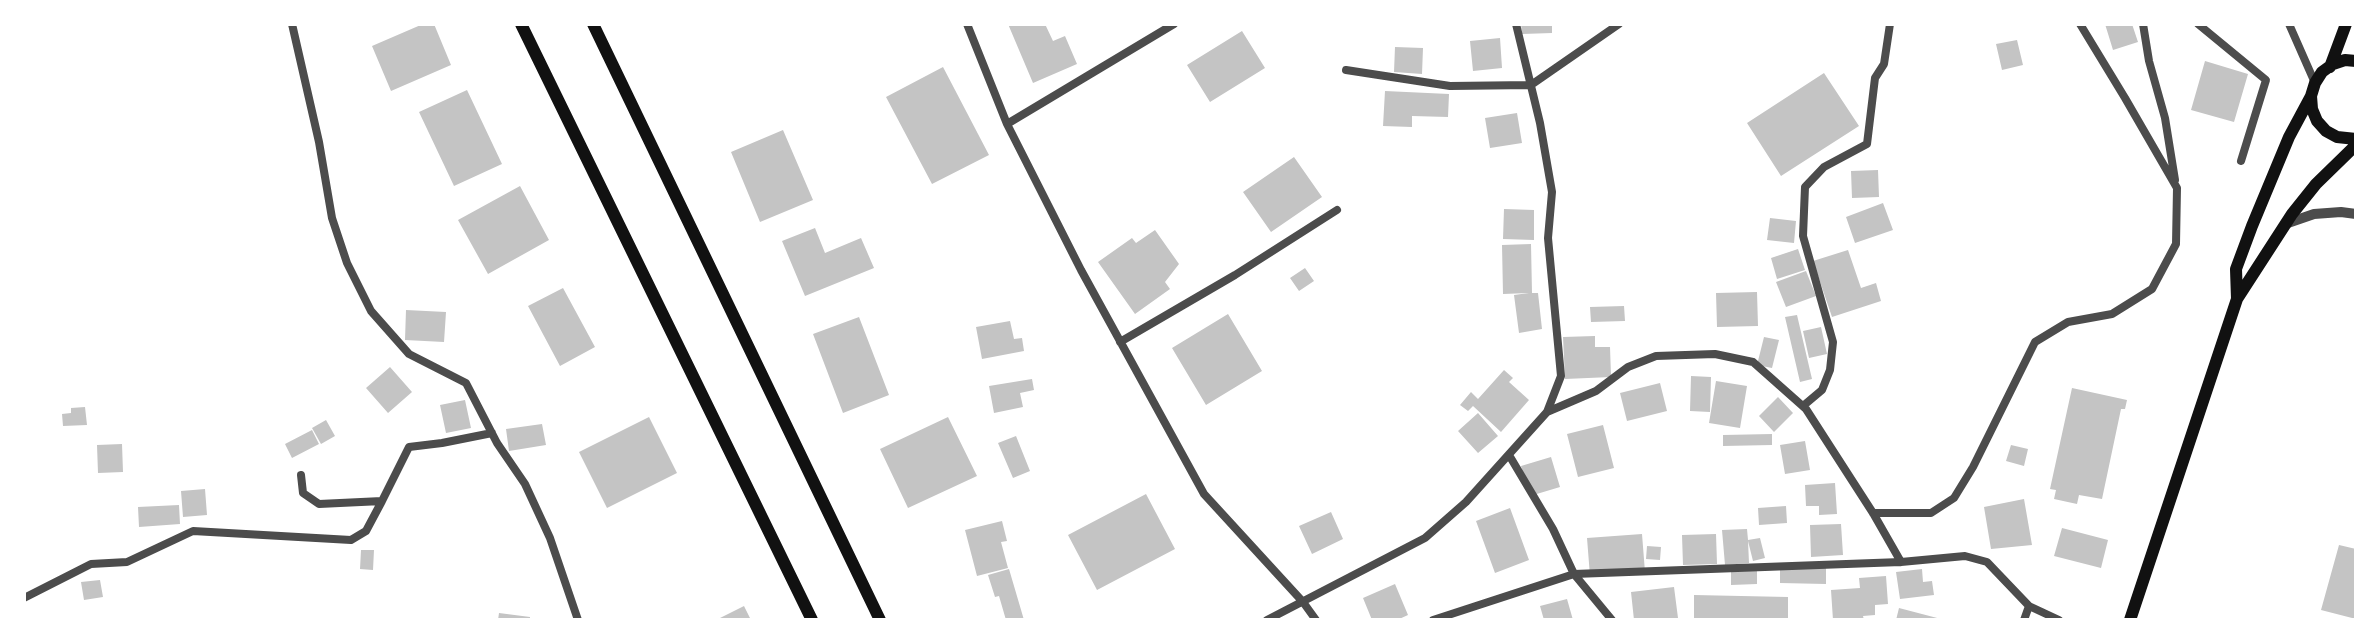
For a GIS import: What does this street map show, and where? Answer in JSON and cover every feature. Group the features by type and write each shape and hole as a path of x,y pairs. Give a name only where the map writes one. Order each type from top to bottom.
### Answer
{"main road":[{"path":"521,24 812,620"},
{"path":"593,24 880,620"},
{"path":"2330,67 2346,24"},
{"path":"2237,299 2236,269 2267,185 2289,137 2322,72 2345,60 2356,61"},
{"path":"2313,89 2312,109 2317,121 2337,137 2356,139"},
{"path":"2130,620 2237,299 2285,224 2316,184 2356,145"}],"street":[{"path":"292,24 319,142 332,218 353,275 371,311 409,354 466,383 492,433 525,484 550,538 578,620"},
{"path":"967,24 1007,124 1081,270 1204,494 1316,620"},
{"path":"1007,124 1174,24"},
{"path":"1267,620 1425,538 1466,502 1547,412 1561,376 1548,238 1552,192 1540,123 1516,24"},
{"path":"1346,70 1450,86 1531,85 1619,24"},
{"path":"1803,406 1822,390 1830,370 1833,342 1803,236 1805,187 1824,167 1867,144 1875,78 1884,64 1890,24"},
{"path":"2080,24 2177,188"},
{"path":"1873,513 1931,513 1954,498 1973,467 2035,342 2068,322 2112,314 2152,289 2176,244 2177,188 2165,118 2149,61 2143,24"},
{"path":"2198,24 2266,80 2241,161"},
{"path":"2289,24 2313,89"},
{"path":"1120,342 1235,275 1337,210"},
{"path":"2285,224 2314,214 2356,214"},
{"path":"1547,412 1596,391 1628,367 1656,356 1715,354 1753,362 1803,406 1901,562"},
{"path":"24,598 91,564 127,562 193,531 351,540 366,531 409,447 492,433"},
{"path":"1509,455 1553,529 1574,574 1612,620"},
{"path":"301,475 303,493 319,504 382,501"},
{"path":"1433,620 1574,574 1901,562 1965,556 1987,562 2029,606 2059,620"},
{"path":"2024,620 2029,606"}],"building":[{"path":"423,24 434,24 451,65 391,91 372,46"},
{"path":"1008,24 1045,24 1053,41 1065,36 1077,64 1033,83"},
{"path":"1521,24 1552,24 1552,33 1522,34"},
{"path":"2105,24 2132,24 2138,42 2113,50"},
{"path":"1242,31 1265,68 1210,102 1187,65"},
{"path":"1500,38 1502,68 1473,71 1470,41"},
{"path":"2017,40 2023,65 2002,70 1996,44"},
{"path":"1395,47 1423,48 1422,74 1394,72"},
{"path":"2205,61 2248,74 2234,122 2191,110"},
{"path":"943,67 989,155 932,184 886,97"},
{"path":"1824,73 1859,126 1781,176 1747,123"},
{"path":"467,90 502,164 454,186 419,112"},
{"path":"1385,91 1449,94 1448,117 1412,116 1412,127 1383,126"},
{"path":"1517,113 1522,143 1490,148 1485,118"},
{"path":"783,130 813,200 760,222 731,152"},
{"path":"1294,157 1322,197 1271,232 1243,192"},
{"path":"1878,170 1879,197 1852,198 1851,171"},
{"path":"520,186 549,240 488,274 458,220"},
{"path":"1883,203 1893,230 1855,243 1846,217"},
{"path":"1504,209 1534,210 1534,240 1503,239"},
{"path":"1770,218 1796,221 1794,243 1767,240"},
{"path":"815,228 825,253 861,238 874,268 805,296 782,241"},
{"path":"1155,230 1179,264 1165,282 1170,289 1135,314 1098,262 1132,238 1136,243"},
{"path":"1531,244 1532,293 1538,293 1542,329 1519,333 1514,295 1529,293 1503,294 1502,245"},
{"path":"1798,249 1805,270 1777,279 1771,258"},
{"path":"1848,250 1861,288 1876,283 1881,301 1832,317 1813,261"},
{"path":"1305,268 1314,281 1299,291 1290,278"},
{"path":"1806,271 1816,296 1786,307 1776,282"},
{"path":"563,288 595,347 560,366 528,306"},
{"path":"1757,292 1758,326 1717,327 1716,293"},
{"path":"1624,306 1625,321 1591,322 1590,307"},
{"path":"406,310 446,312 444,342 405,340"},
{"path":"1228,314 1262,371 1206,405 1172,348"},
{"path":"1797,315 1812,379 1800,382 1785,317"},
{"path":"859,317 889,395 843,413 813,334"},
{"path":"1010,321 1014,339 1022,338 1024,351 982,359 976,327"},
{"path":"1821,327 1827,354 1809,358 1803,331"},
{"path":"1595,336 1595,347 1610,347 1611,377 1565,379 1563,337"},
{"path":"1764,337 1779,340 1772,368 1757,365"},
{"path":"390,367 412,392 388,413 366,388"},
{"path":"1504,370 1513,378 1509,382 1529,400 1501,432 1473,406 1468,411 1460,405 1471,392 1478,399"},
{"path":"1691,376 1711,377 1710,412 1690,411"},
{"path":"1032,379 1034,390 1020,393 1023,407 994,413 989,386"},
{"path":"1716,381 1747,386 1740,428 1709,423"},
{"path":"1660,383 1667,411 1627,421 1620,393"},
{"path":"2072,388 2127,400 2125,409 2121,409 2102,499 2079,495 2077,504 2054,499 2056,490 2050,489"},
{"path":"1778,397 1793,413 1774,432 1759,416"},
{"path":"465,400 471,428 446,433 440,405"},
{"path":"85,407 87,425 63,426 62,414 71,413 71,408"},
{"path":"1478,413 1498,436 1478,453 1458,431"},
{"path":"649,417 677,473 607,508 579,452"},
{"path":"948,417 977,476 908,508 880,449"},
{"path":"326,420 335,436 321,444 312,428"},
{"path":"542,424 546,445 509,451 506,429"},
{"path":"1603,425 1614,468 1578,477 1567,434"},
{"path":"312,430 319,444 292,458 285,444"},
{"path":"1772,434 1772,445 1723,446 1723,435"},
{"path":"1016,436 1030,471 1013,478 998,443"},
{"path":"1805,441 1810,470 1785,474 1780,445"},
{"path":"122,444 123,472 98,473 97,445"},
{"path":"2011,445 2028,449 2024,466 2006,461"},
{"path":"1551,457 1560,487 1530,496 1521,466"},
{"path":"1835,483 1837,514 1819,515 1819,506 1806,506 1805,485"},
{"path":"205,489 207,515 183,517 181,491"},
{"path":"1146,494 1175,549 1097,590 1068,535"},
{"path":"2024,499 2032,545 1991,549 1984,507"},
{"path":"179,505 180,524 139,527 138,507"},
{"path":"1786,506 1787,523 1759,525 1758,508"},
{"path":"1510,508 1529,560 1495,573 1476,521"},
{"path":"1331,512 1343,539 1312,554 1299,526"},
{"path":"1002,521 1007,541 1001,542 1008,568 977,576 965,530"},
{"path":"1841,524 1843,555 1811,557 1810,525"},
{"path":"2062,528 2108,540 2101,568 2054,556"},
{"path":"1747,529 1748,540 1760,538 1765,558 1753,561 1748,541 1749,563 1725,565 1722,530"},
{"path":"1642,534 1645,572 1590,576 1587,538"},
{"path":"1716,534 1717,564 1683,565 1682,535"},
{"path":"2339,545 2356,549 2356,619 2321,610"},
{"path":"1647,546 1661,547 1660,560 1646,559"},
{"path":"361,550 374,550 373,570 360,569"},
{"path":"1780,566 1826,568 1826,584 1780,583"},
{"path":"1757,568 1757,584 1731,585 1731,569"},
{"path":"1009,569 1024,620 1006,620 999,596 995,597 988,575"},
{"path":"1922,569 1923,582 1932,581 1934,595 1900,599 1896,572"},
{"path":"1886,576 1888,604 1875,605 1875,615 1863,616 1864,620 1833,620 1831,590 1860,588 1859,578"},
{"path":"100,580 103,597 84,600 81,582"},
{"path":"1395,584 1408,615 1397,620 1372,620 1363,598"},
{"path":"1674,587 1678,618 1634,620 1631,592"},
{"path":"1694,595 1788,597 1788,620 1694,620"},
{"path":"1567,599 1573,620 1544,620 1540,606"},
{"path":"744,606 751,620 716,620"},
{"path":"1899,608 1941,619 1941,620 1896,620"},
{"path":"499,613 530,617 530,620 498,620"}]}
